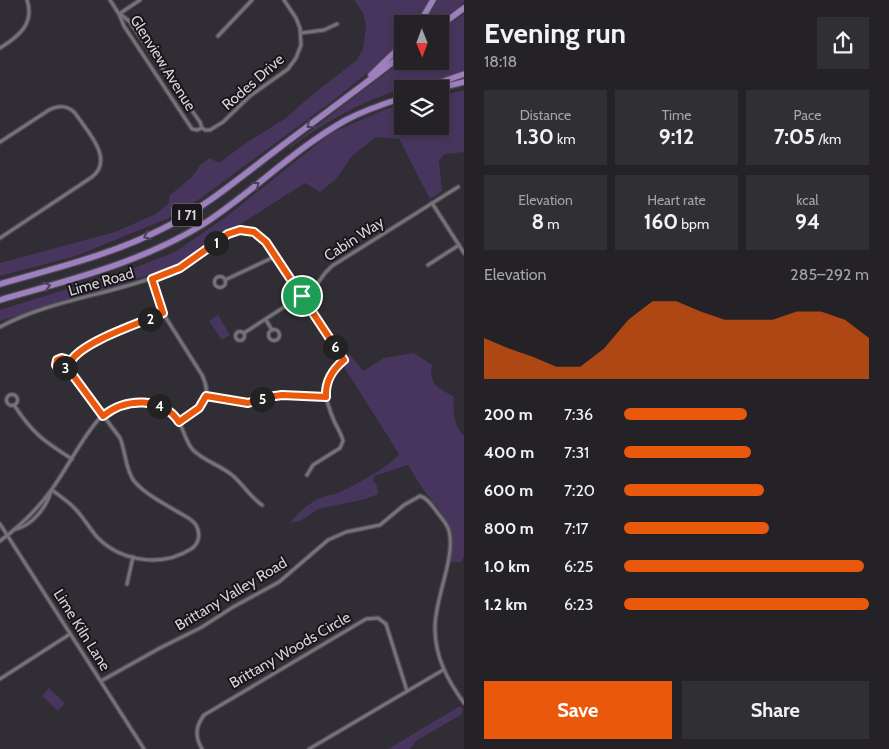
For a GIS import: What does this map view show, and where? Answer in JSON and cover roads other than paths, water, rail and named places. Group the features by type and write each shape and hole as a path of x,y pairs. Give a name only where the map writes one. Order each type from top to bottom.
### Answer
{"highway":[{"path":"425,15 433,0"},
{"path":"449,19 464,8"},
{"path":"348,95 394,53"},
{"name":"I 71","path":"0,284 105,253 164,228 221,192 394,61"},
{"path":"447,80 464,74"},
{"path":"449,86 464,82"},
{"name":"I 71","path":"0,300 115,266 169,244 212,218 324,134 384,100 394,98"}],"street":[{"path":"0,48 18,36 26,27 29,12 27,0"},
{"name":"Glenview Avenue","path":"110,0 120,14 124,26 192,129 202,128"},
{"path":"140,0 120,14 129,21 200,122 202,128"},
{"path":"218,36 252,0"},
{"path":"284,0 296,18 301,33 324,30 337,24"},
{"name":"Rodes Drive","path":"202,128 207,130 216,128 254,93 288,69 300,51 301,33"},
{"path":"0,142 49,110 63,106 70,108 75,113 100,151 102,160 98,171 92,177 0,238"},
{"name":"Cabin Way","path":"244,334 315,287 332,266 458,187"},
{"path":"432,203 464,253"},
{"name":"Lime Road","path":"0,327 22,316 152,279 185,264 234,231 246,230 257,233 276,256"},
{"path":"428,266 459,245"},
{"path":"225,280 276,256 344,360 328,379 325,391 328,408 342,438 342,444 340,448 313,465 307,474"},
{"path":"152,279 163,313 202,375 206,386 206,396 199,408 179,422"},
{"path":"52,490 78,511 93,532 105,544 133,557 152,560 168,558 192,549 199,538 198,530 192,520 147,492 134,481 128,468 120,438 72,374 71,364 78,354 106,336 163,313"},
{"path":"266,320 272,330"},
{"path":"206,396 248,403 282,395 326,397"},
{"path":"0,541 16,529 23,527 41,506 95,424 103,416 119,406 144,402 162,407 172,414 179,422 185,438 195,452 232,475 254,500 262,505"},
{"path":"14,405 33,431 72,458"},
{"name":"Brittany Valley Road","path":"101,681 279,582 328,540 346,532 380,525 404,505 420,496 427,500 444,522 450,534 448,560 434,630 443,670"},
{"name":"Lime Kiln Lane","path":"0,524 144,749"},
{"path":"127,584 133,557"},
{"name":"Brittany Woods Circle","path":"202,749 197,739 196,731 204,715 366,619 378,618 386,624 407,691"},
{"path":"0,679 70,634"},
{"path":"310,749 443,670 452,687 464,703"}]}
